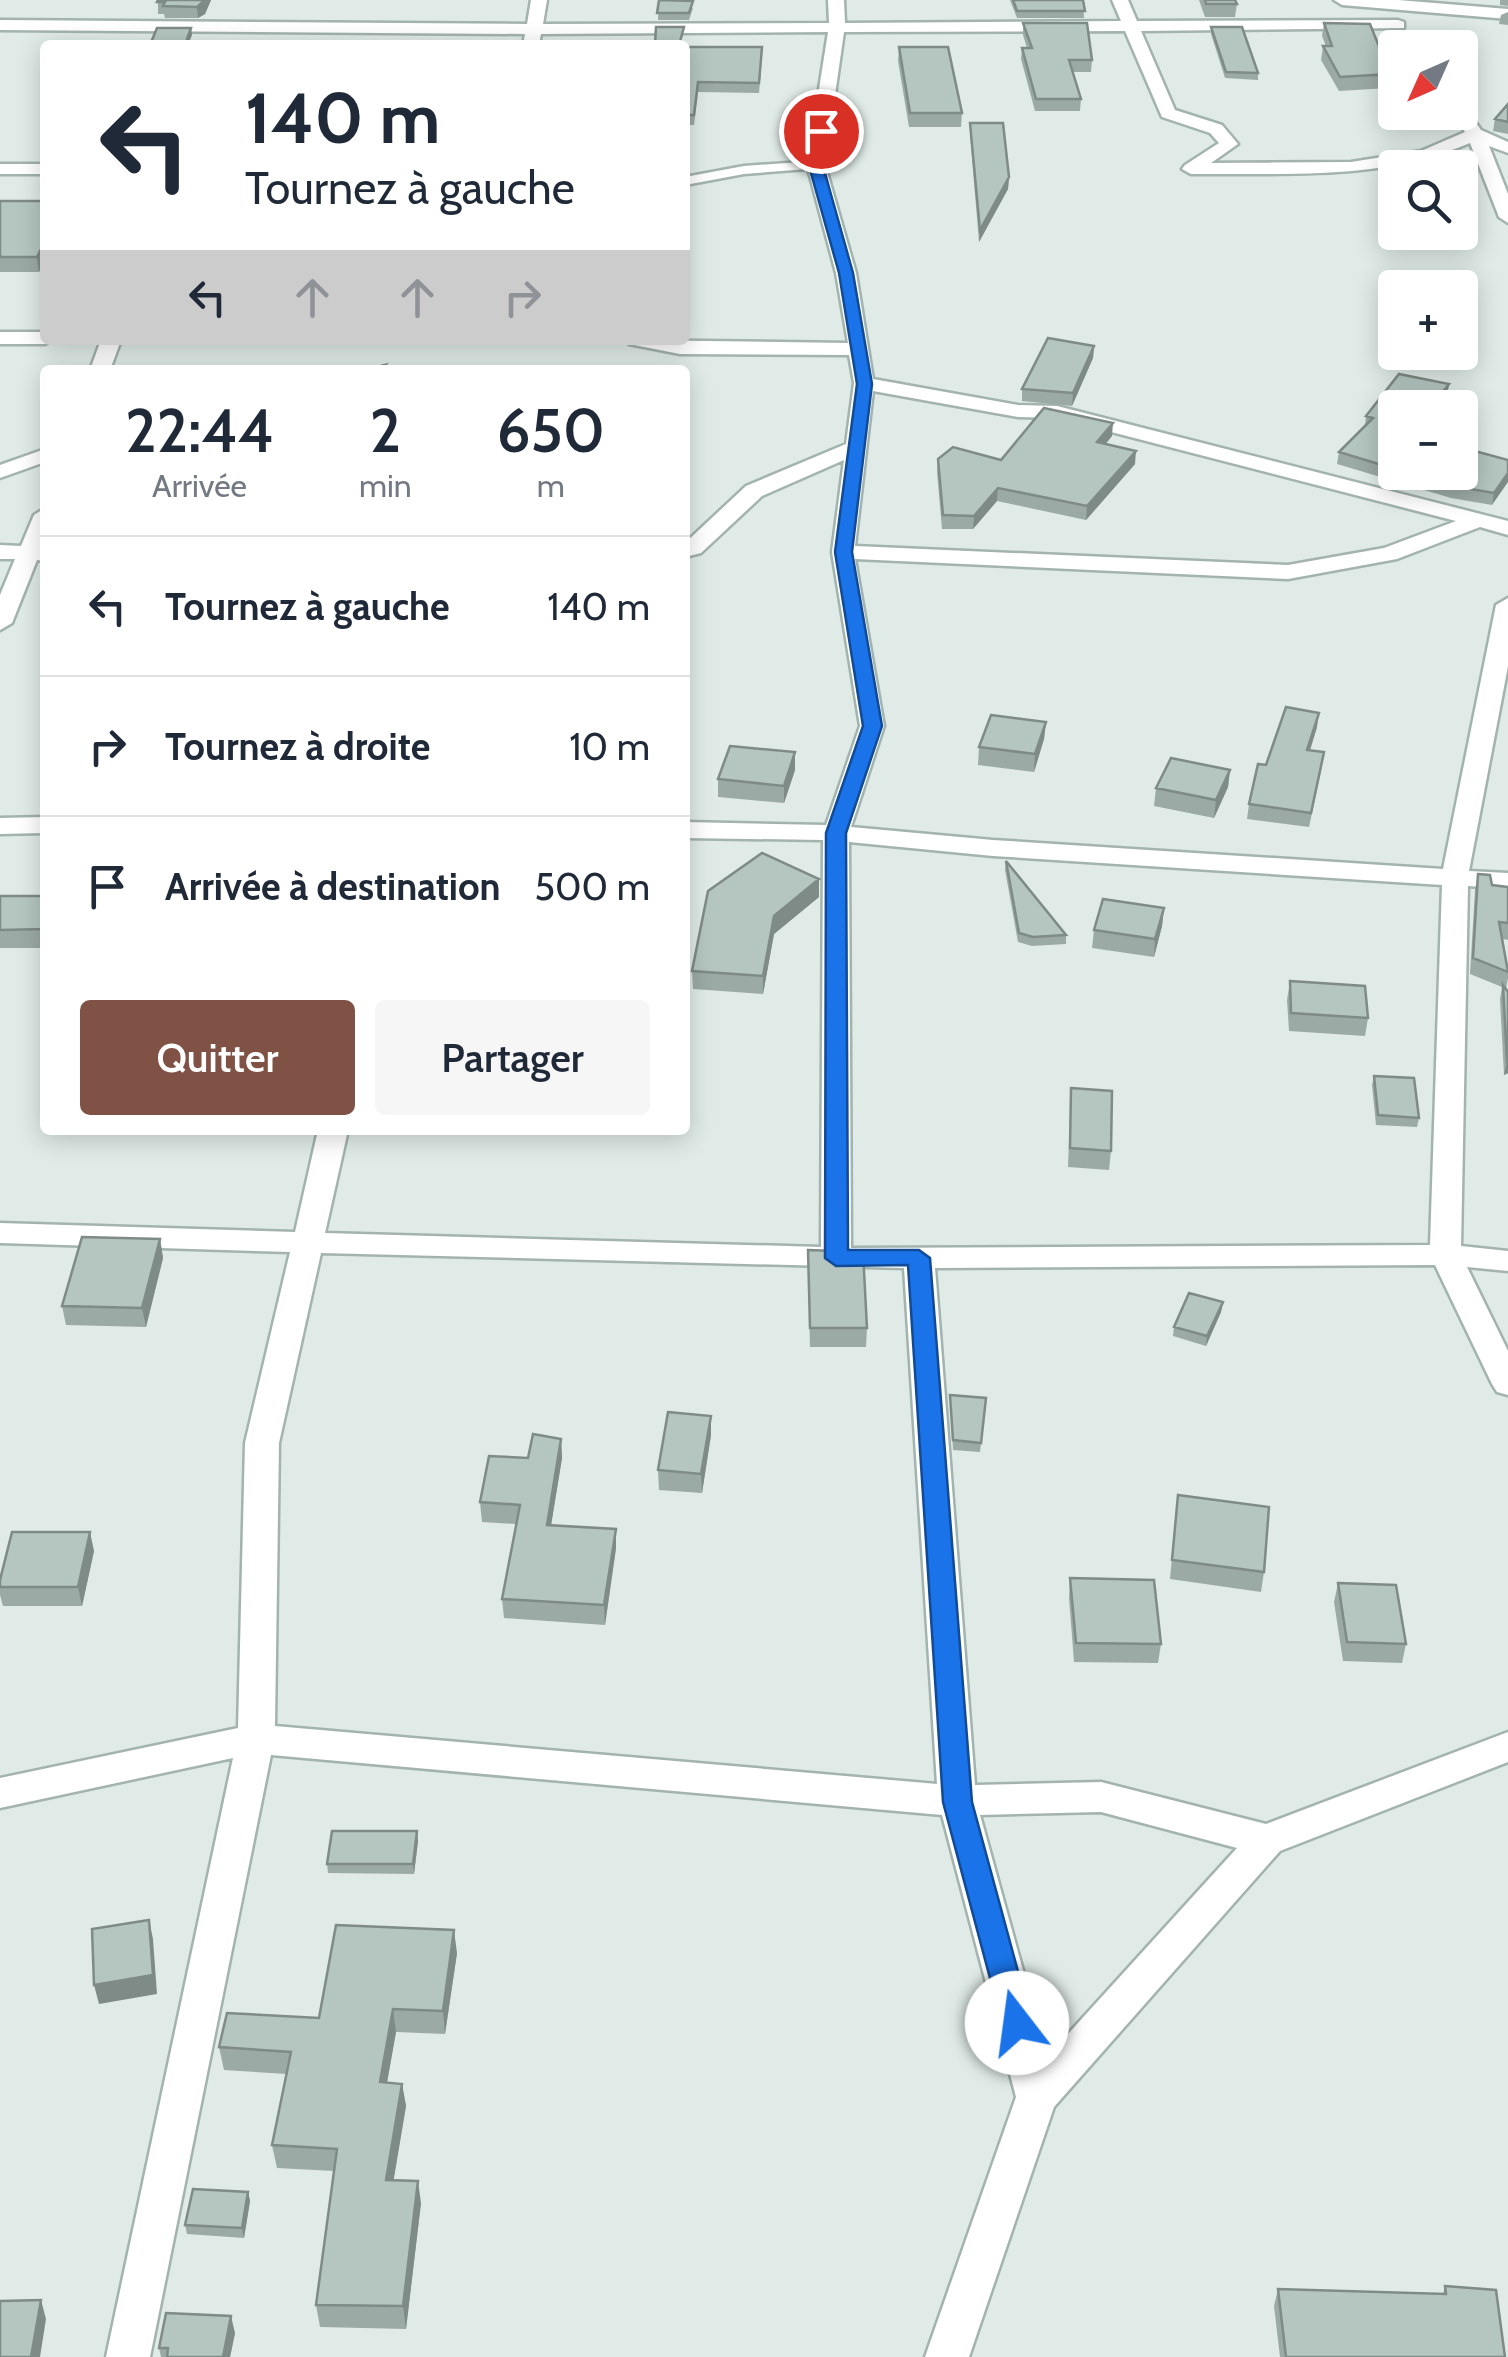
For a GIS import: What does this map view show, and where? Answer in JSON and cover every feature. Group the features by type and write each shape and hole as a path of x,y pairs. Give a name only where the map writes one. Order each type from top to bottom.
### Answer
{"street":[{"path":"533,37 539,0"},
{"path":"836,0 837,28 816,166 846,273 864,384 843,552 872,726 836,833 836,1258"},
{"path":"1120,0 1168,113 1216,129 1229,144 1191,169 1352,167 1425,156 1475,134 1508,148"},
{"path":"1342,0 1508,14"},
{"path":"0,25 242,20 533,37 837,28 1128,26 1402,31 1388,3"},
{"path":"234,40 242,20"},
{"path":"1472,130 1508,218"},
{"path":"0,169 40,169"},
{"path":"0,338 40,338"},
{"path":"664,345 858,350"},
{"path":"864,384 1018,411 1057,412 1508,528"},
{"path":"690,549 754,492 857,447"},
{"path":"0,472 40,458"},
{"path":"843,552 1288,572 1389,554 1479,520"},
{"path":"0,552 37,553 0,623"},
{"path":"1508,605 1455,876 1445,1256 1508,1384"},
{"path":"0,826 40,825"},
{"path":"690,830 836,833 993,848 1508,881"},
{"path":"128,2357 256,1739 262,1443 332,1135"},
{"path":"0,1233 836,1258 1445,1256 1508,1261"},
{"path":"919,1258 958,1802 1037,2097"},
{"path":"0,1793 256,1739 958,1802 1101,1797 1267,1840"},
{"path":"947,2357 1037,2097 1267,1840 1508,1747"}],"lane":[{"path":"690,179 744,170 816,166"}],"building":[{"path":"158,0 205,0 197,7 163,6 165,2"},
{"path":"659,0 693,1 689,13 657,13"},
{"path":"1013,0 1083,0 1085,11 1017,11"},
{"path":"1205,0 1235,0 1237,4 1206,4"},
{"path":"1023,23 1087,23 1092,60 1069,60 1081,99 1036,99 1022,48 1032,48"},
{"path":"1324,23 1370,24 1378,44 1378,75 1340,77 1323,46 1332,46"},
{"path":"656,27 684,27 680,40 655,40"},
{"path":"1211,27 1242,27 1258,73 1226,72"},
{"path":"157,28 191,28 187,40 152,40"},
{"path":"690,47 762,47 759,83 698,82 694,115 690,115"},
{"path":"899,47 948,47 962,113 910,113"},
{"path":"1508,104 1508,122 1495,119"},
{"path":"970,123 1003,123 1009,177 980,230"},
{"path":"0,201 40,201 37,257 0,257"},
{"path":"1048,338 1094,346 1073,393 1022,389"},
{"path":"1399,374 1449,384 1444,390 1386,390"},
{"path":"1378,401 1378,464 1339,452 1373,418 1366,416"},
{"path":"1044,408 1113,423 1097,442 1136,451 1087,506 998,488 974,516 943,515 938,459 953,447 1001,460"},
{"path":"1478,452 1508,460 1508,473 1494,493 1476,490"},
{"path":"1286,707 1319,713 1307,750 1324,752 1311,813 1249,804 1258,764 1266,765"},
{"path":"991,715 1046,722 1035,754 979,747"},
{"path":"730,746 795,752 784,786 718,779"},
{"path":"1171,758 1230,770 1216,800 1156,788"},
{"path":"762,853 819,879 774,916 763,976 692,971 708,891"},
{"path":"1006,861 1066,935 1033,937 1019,933"},
{"path":"1478,874 1490,875 1492,885 1508,887 1508,923 1499,922 1508,972 1473,958"},
{"path":"0,896 40,896 40,929 0,930"},
{"path":"1103,899 1164,908 1155,939 1094,930"},
{"path":"1290,981 1365,986 1368,1018 1291,1013"},
{"path":"1503,985 1508,992 1507,1061"},
{"path":"1374,1076 1414,1078 1419,1118 1378,1115"},
{"path":"1071,1088 1112,1091 1111,1151 1070,1148"},
{"path":"82,1237 160,1239 142,1308 62,1306"},
{"path":"808,1250 863,1252 867,1328 810,1328"},
{"path":"1189,1293 1223,1302 1207,1336 1174,1327"},
{"path":"950,1395 986,1398 981,1443 953,1440"},
{"path":"668,1412 711,1416 701,1474 658,1470"},
{"path":"533,1434 561,1439 547,1525 616,1529 604,1605 502,1599 520,1505 480,1502 489,1456 528,1458"},
{"path":"1178,1495 1269,1507 1264,1572 1172,1560"},
{"path":"12,1532 90,1532 78,1587 0,1587"},
{"path":"1070,1578 1154,1580 1161,1644 1076,1643"},
{"path":"1338,1583 1396,1585 1406,1644 1347,1642"},
{"path":"332,1831 417,1831 413,1864 327,1864"},
{"path":"149,1920 153,1975 94,1985 92,1929"},
{"path":"336,1925 454,1930 443,2011 393,2009 380,2082 402,2084 386,2180 418,2181 403,2306 316,2305 337,2149 272,2145 291,2052 219,2047 227,2013 319,2018"},
{"path":"193,2189 248,2192 242,2228 185,2225"},
{"path":"1445,2286 1496,2290 1505,2357 1286,2357 1278,2289 1446,2294"},
{"path":"41,2300 31,2357 0,2357 0,2301"},
{"path":"166,2313 231,2316 223,2357 167,2357 168,2348 159,2348"}],"route":[{"path":"821,131 816,166 846,273 864,384 843,552 872,726 836,833 836,1258 919,1258 958,1802 1017,2023"}]}
